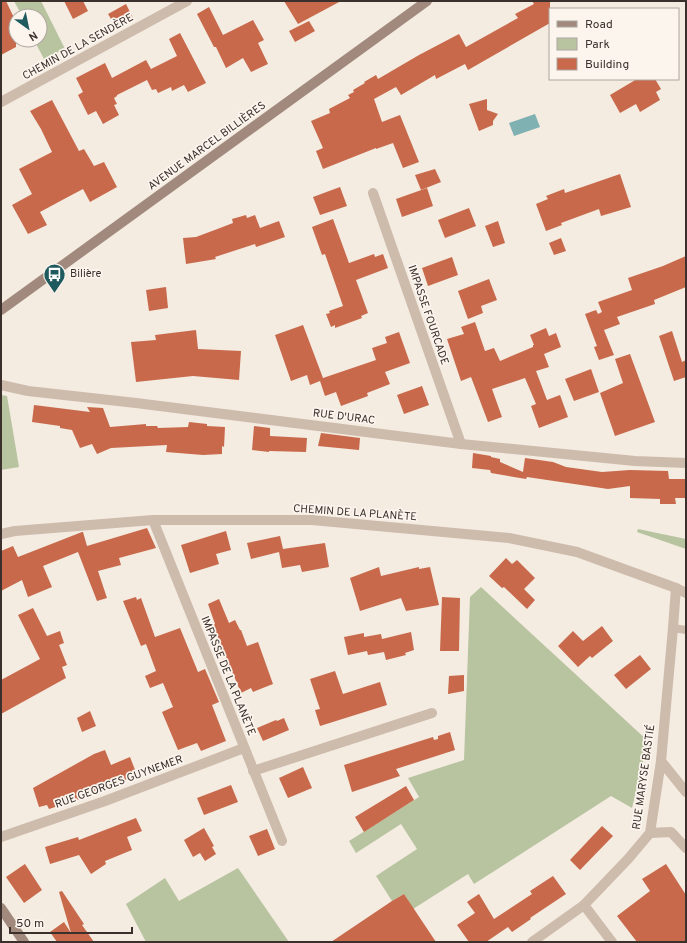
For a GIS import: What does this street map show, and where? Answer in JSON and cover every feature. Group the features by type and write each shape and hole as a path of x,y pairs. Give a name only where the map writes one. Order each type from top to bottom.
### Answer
{"street":[{"name":"CHEMIN DE LA SENDÈRE","path":"1,102 187,1"},
{"name":"AVENUE MARCEL BILLIÈRES","path":"1,310 427,1"},
{"name":"IMPASSE FOURCADE","path":"373,193 461,444"},
{"name":"RUE D'URAC","path":"1,385 28,391 461,444 635,460 686,463"},
{"name":"CHEMIN DE LA PLANÈTE","path":"1,534 16,531 153,520 312,520 509,538 577,552 676,588 686,594"},
{"name":"IMPASSE DE LA PLANÈTE","path":"153,520 282,841"},
{"name":"RUE MARYSE BASTIÉ","path":"532,942 584,905 628,859 650,833 661,761 676,588"},
{"path":"253,771 432,712"},
{"name":"RUE GEORGES GUYNEMER","path":"1,837 105,801 244,748"},
{"path":"661,761 686,792"},
{"path":"650,833 671,832 686,848"},
{"path":"584,905 612,942"},
{"path":"1,908 24,942"}],"lane":[{"path":"673,628 686,630"}],"green space":[{"path":"14,1 41,1 44,8 18,8"},
{"path":"48,15 65,49 44,59 38,48 48,48"},
{"path":"1,395 7,396 19,467 1,470"},
{"path":"638,529 686,539 686,549 637,532"},
{"path":"481,587 648,741 632,808 611,796 474,884 468,874 413,909 404,894 392,901 376,876 417,849 401,824 356,853 349,841 419,797 408,778 464,760 470,597"},
{"path":"238,868 289,942 146,942 126,904 165,878 179,901"}],"water":[{"path":"535,114 540,127 514,136 509,123"}],"building":[{"path":"1,1 6,1 9,8 8,8 8,48 14,48 1,55"},
{"path":"64,1 83,1 88,11 73,19"},
{"path":"284,1 341,1 298,24"},
{"path":"532,1 550,1 549,24 468,70 465,64 436,79 435,75 401,95 396,87 374,99 382,122 400,115 419,162 403,168 393,143 376,148 323,169 316,151 323,148 311,121 330,113 329,109 350,98 348,95 354,92 353,90 376,75 378,79 459,34 466,47 518,18 515,14 534,4"},
{"path":"126,4 133,18 116,27 108,14"},
{"path":"209,7 223,35 253,20 264,40 258,43 268,64 251,72 243,58 226,68 197,14"},
{"path":"309,21 315,31 295,42 289,31"},
{"path":"180,33 206,83 188,92 184,85 172,91 171,87 158,93 156,89 152,90 147,80 114,98 117,104 114,105 119,115 103,124 96,111 88,115 78,95 83,92 76,78 105,63 112,78 146,60 151,69 177,56 169,39"},
{"path":"635,80 656,80 661,89 656,92 660,100 640,112 636,104 620,113 610,95"},
{"path":"487,99 487,110 498,114 493,121 493,125 479,131 469,104"},
{"path":"52,100 79,151 84,149 94,166 104,162 117,187 90,202 83,189 40,212 47,225 28,234 12,205 32,194 19,169 52,152 30,111"},
{"path":"435,169 441,182 421,190 415,175"},
{"path":"620,174 631,207 601,216 599,209 561,223 562,225 546,231 536,204 548,199 546,196 564,189 565,193"},
{"path":"340,187 347,206 320,215 313,197"},
{"path":"427,188 433,206 402,217 396,199"},
{"path":"469,208 476,226 445,238 438,220"},
{"path":"246,215 247,218 255,215 260,228 279,221 285,237 256,247 255,244 215,257 216,259 186,264 183,238 196,237 233,223 232,219"},
{"path":"333,219 349,263 374,254 375,257 383,254 388,268 356,280 368,313 361,316 362,318 335,328 335,325 331,327 326,314 330,313 329,311 343,306 325,254 322,255 312,227"},
{"path":"498,221 505,243 493,247 485,226"},
{"path":"561,238 566,251 554,255 549,243"},
{"path":"686,256 686,287 654,300 655,304 617,317 620,324 604,330 614,355 599,360 594,347 597,346 585,314 596,310 598,314 602,312 598,302 632,290 628,278"},
{"path":"452,257 458,275 428,286 422,268"},
{"path":"489,279 497,300 481,306 483,313 468,319 458,291"},
{"path":"166,287 168,308 149,311 146,290"},
{"path":"475,322 485,351 494,348 500,361 533,347 534,345 530,335 546,328 549,336 556,333 561,347 544,354 549,367 536,371 547,400 560,395 568,417 539,428 531,406 536,404 525,378 492,389 502,417 488,422 471,377 461,381 447,339 464,334 461,327"},
{"path":"303,325 323,378 376,360 372,348 387,343 385,337 399,332 410,363 385,372 390,384 367,393 368,396 341,406 336,392 325,396 320,381 310,385 307,375 291,381 275,335"},
{"path":"196,330 198,349 241,351 239,380 193,376 136,382 131,342 156,340 155,335"},
{"path":"672,331 682,362 686,360 686,377 674,381 659,336"},
{"path":"630,354 655,422 615,436 600,393 623,383 615,359"},
{"path":"591,369 599,392 574,401 565,379"},
{"path":"422,386 429,405 404,414 397,395"},
{"path":"34,405 90,412 87,407 103,408 110,427 146,424 146,426 157,426 158,428 188,427 189,422 207,424 207,426 225,427 224,447 222,446 222,454 203,455 166,452 167,445 111,448 97,454 92,444 80,448 72,430 60,428 60,426 32,422"},
{"path":"254,426 270,428 270,436 307,438 306,452 269,452 252,450"},
{"path":"321,433 360,438 359,450 318,446"},
{"path":"473,453 500,459 500,462 523,472 525,458 553,462 566,467 602,472 630,470 668,471 669,479 686,479 686,498 675,498 676,504 660,504 660,499 630,498 630,486 608,489 527,477 526,479 491,473 490,470 472,468"},
{"path":"147,528 156,548 119,558 121,565 98,571 107,598 97,601 78,552 43,566 52,587 28,597 22,580 1,591 1,551 13,546 18,557 82,532 87,546"},
{"path":"226,531 231,550 216,554 219,564 190,573 181,545"},
{"path":"280,536 283,549 325,543 329,567 302,572 300,565 282,568 279,552 251,559 247,543"},
{"path":"506,558 512,564 517,560 535,578 524,589 535,600 527,609 504,587 502,588 489,576"},
{"path":"379,567 381,576 419,567 419,569 430,567 439,605 406,611 401,598 360,611 350,578"},
{"path":"136,597 137,600 141,598 155,637 180,628 198,672 205,669 219,702 212,705 226,741 201,751 197,743 178,750 162,712 173,707 163,683 150,688 145,676 156,671 146,644 141,646 123,601"},
{"path":"442,597 460,598 459,651 440,651"},
{"path":"219,599 229,623 235,620 241,630 247,646 258,642 273,684 253,692 251,688 241,693 213,625 215,624 208,604"},
{"path":"33,608 47,636 60,631 64,643 59,645 67,665 62,667 66,678 1,714 1,680 40,659 18,615"},
{"path":"602,626 613,641 592,658 590,656 578,667 558,646 573,631 583,641"},
{"path":"411,632 414,650 405,653 406,655 386,660 384,652 368,655 367,651 348,655 344,637 364,633 364,637 381,634 382,639"},
{"path":"640,655 651,669 626,689 614,675"},
{"path":"335,671 343,694 380,682 387,705 320,726 315,710 320,709 310,679"},
{"path":"464,675 464,691 448,694 449,676"},
{"path":"90,711 96,726 82,732 77,718"},
{"path":"284,718 289,730 263,741 257,728"},
{"path":"450,732 455,750 396,769 400,776 352,792 344,765 433,737 434,740 438,739 438,736"},
{"path":"105,750 111,765 130,757 137,775 104,789 82,795 83,798 49,809 47,805 39,807 33,788 94,754"},
{"path":"303,767 312,788 288,798 279,778"},
{"path":"231,785 238,802 204,815 197,798"},
{"path":"406,786 414,800 364,832 355,817"},
{"path":"136,818 142,831 127,837 132,850 105,861 106,864 91,874 79,855 50,864 45,847 78,837 79,840"},
{"path":"602,826 613,836 580,870 570,860"},
{"path":"204,828 214,846 212,847 216,854 205,861 200,853 193,857 184,840"},
{"path":"267,829 275,849 258,856 249,836"},
{"path":"25,864 42,890 24,903 6,877"},
{"path":"666,864 686,895 686,942 637,942 617,916 650,891 642,879"},
{"path":"553,876 566,894 512,932 508,927 486,942 469,942 457,925 475,913 467,902 479,894 494,919 532,894 530,891"},
{"path":"62,891 94,942 57,942 50,932 64,922 71,933 59,892"},
{"path":"404,894 436,942 331,942 392,901"}],"place":[{"name":"Bilière","path":"55,294"}]}
